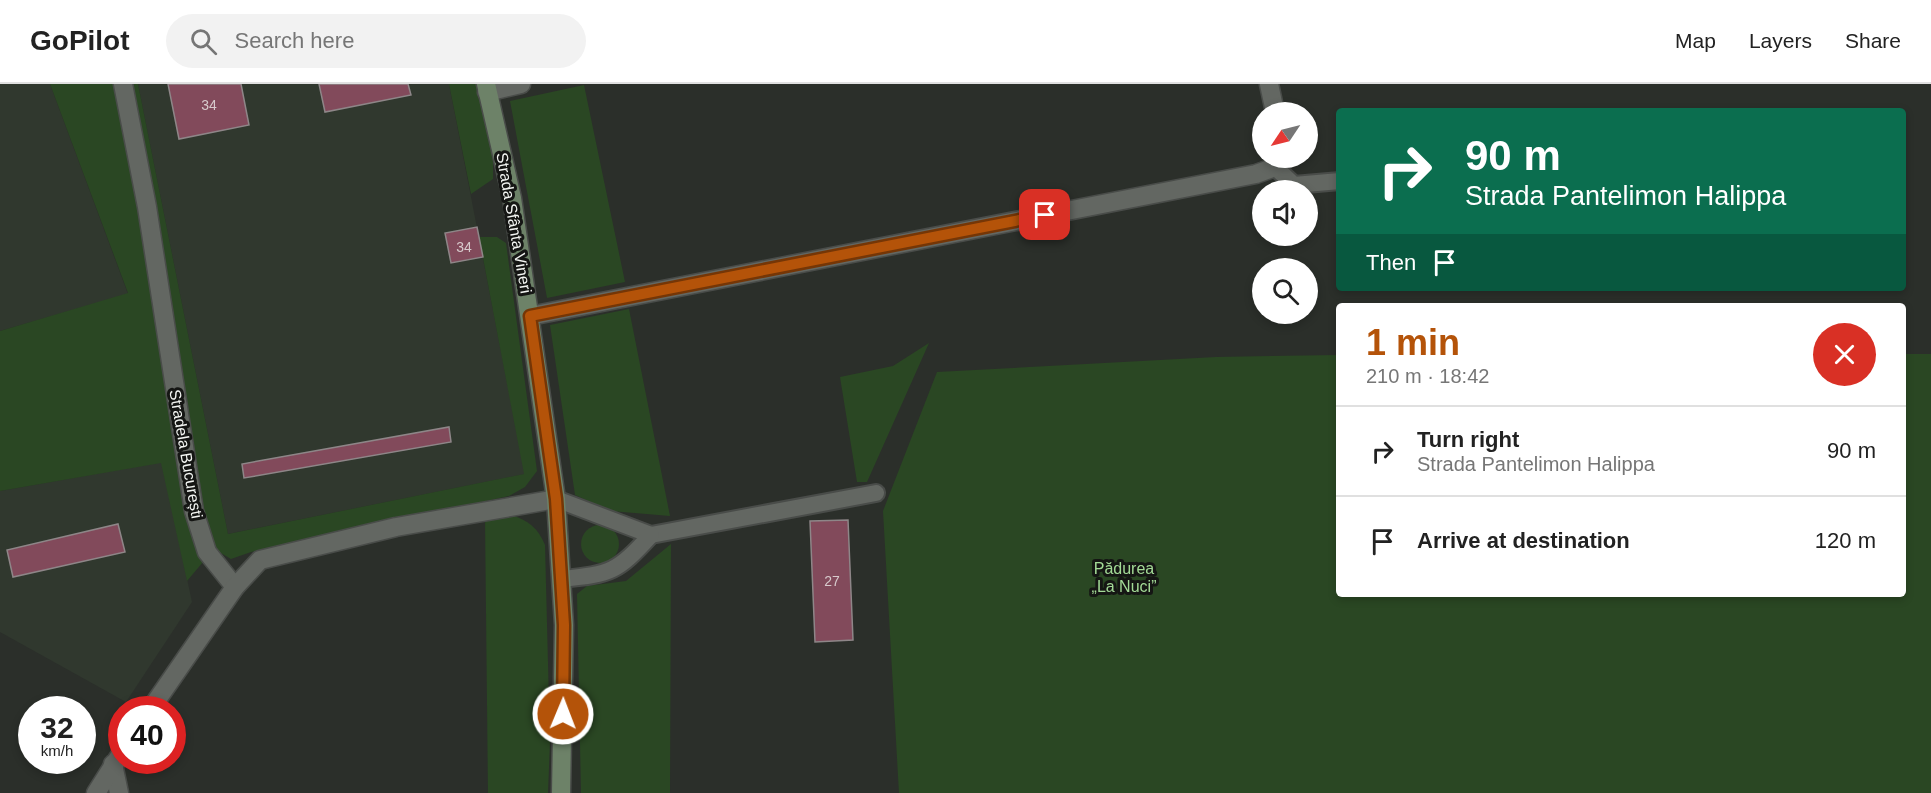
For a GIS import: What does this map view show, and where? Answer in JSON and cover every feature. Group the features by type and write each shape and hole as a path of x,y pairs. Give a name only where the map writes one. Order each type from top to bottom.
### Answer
{"street":[{"name":"Stradela București","path":"123,84 147,207 194,511 207,552 235,587"},
{"path":"487,88 521,84"},
{"path":"1269,84 1273,102"},
{"name":"Strada Sfânta Vineri","path":"487,88 512,198 556,499 564,625 561,793"},
{"path":"530,316 1256,174 1268,168"},
{"path":"160,696 235,587 260,560 396,527 556,499"},
{"path":"96,793 108,773"},
{"path":"118,774 119,793"}],"lane":[{"path":"1283,168 1294,185 1336,181"},
{"path":"556,499 651,535 876,493"},
{"path":"562,579 603,575 627,562 651,535"}],"shaded area":[{"path":"0,84 50,84 128,294 0,331"},
{"path":"138,84 449,84 525,474 228,534"},
{"path":"162,462 192,602 130,696 115,696 0,632 0,491"}],"green space":[{"path":"50,84 138,84 228,534 524,474 479,237 497,237 506,243 537,471 525,487 509,496 251,552 231,559 214,549 187,581 161,463 0,491 0,331 128,293"},
{"path":"449,84 478,84 493,157 493,179 471,194"},
{"path":"584,85 625,282 547,298 510,101"},
{"path":"629,309 670,516 611,511 575,495 550,325"},
{"path":"929,343 867,482 857,482 840,377 893,366"},
{"name":"Pădurea „La Nuci”","path":"1906,354 1931,354 1931,793 899,793 883,511 937,372 1216,357 1336,355 1336,597 1906,597"},
{"path":"511,515 532,526 545,545 550,742 548,793 488,793 485,519"},
{"path":"600,525 607,526 613,531 618,537 618,551 613,557 607,562 600,563 593,562 587,557 582,551 581,544 582,537 587,531 593,526"},
{"path":"671,544 670,793 581,793 577,594 587,586 626,581"}],"building":[{"path":"168,84 241,84 249,125 179,139"},
{"path":"319,84 408,84 411,95 325,112"},
{"path":"477,227 483,257 451,263 445,233"},
{"path":"449,427 451,442 244,478 242,464"},
{"path":"848,520 853,640 815,642 810,521"},
{"path":"118,524 125,552 13,577 7,550"}],"route":[{"path":"563,714 564,625 556,499 530,316 1045,215"}]}
